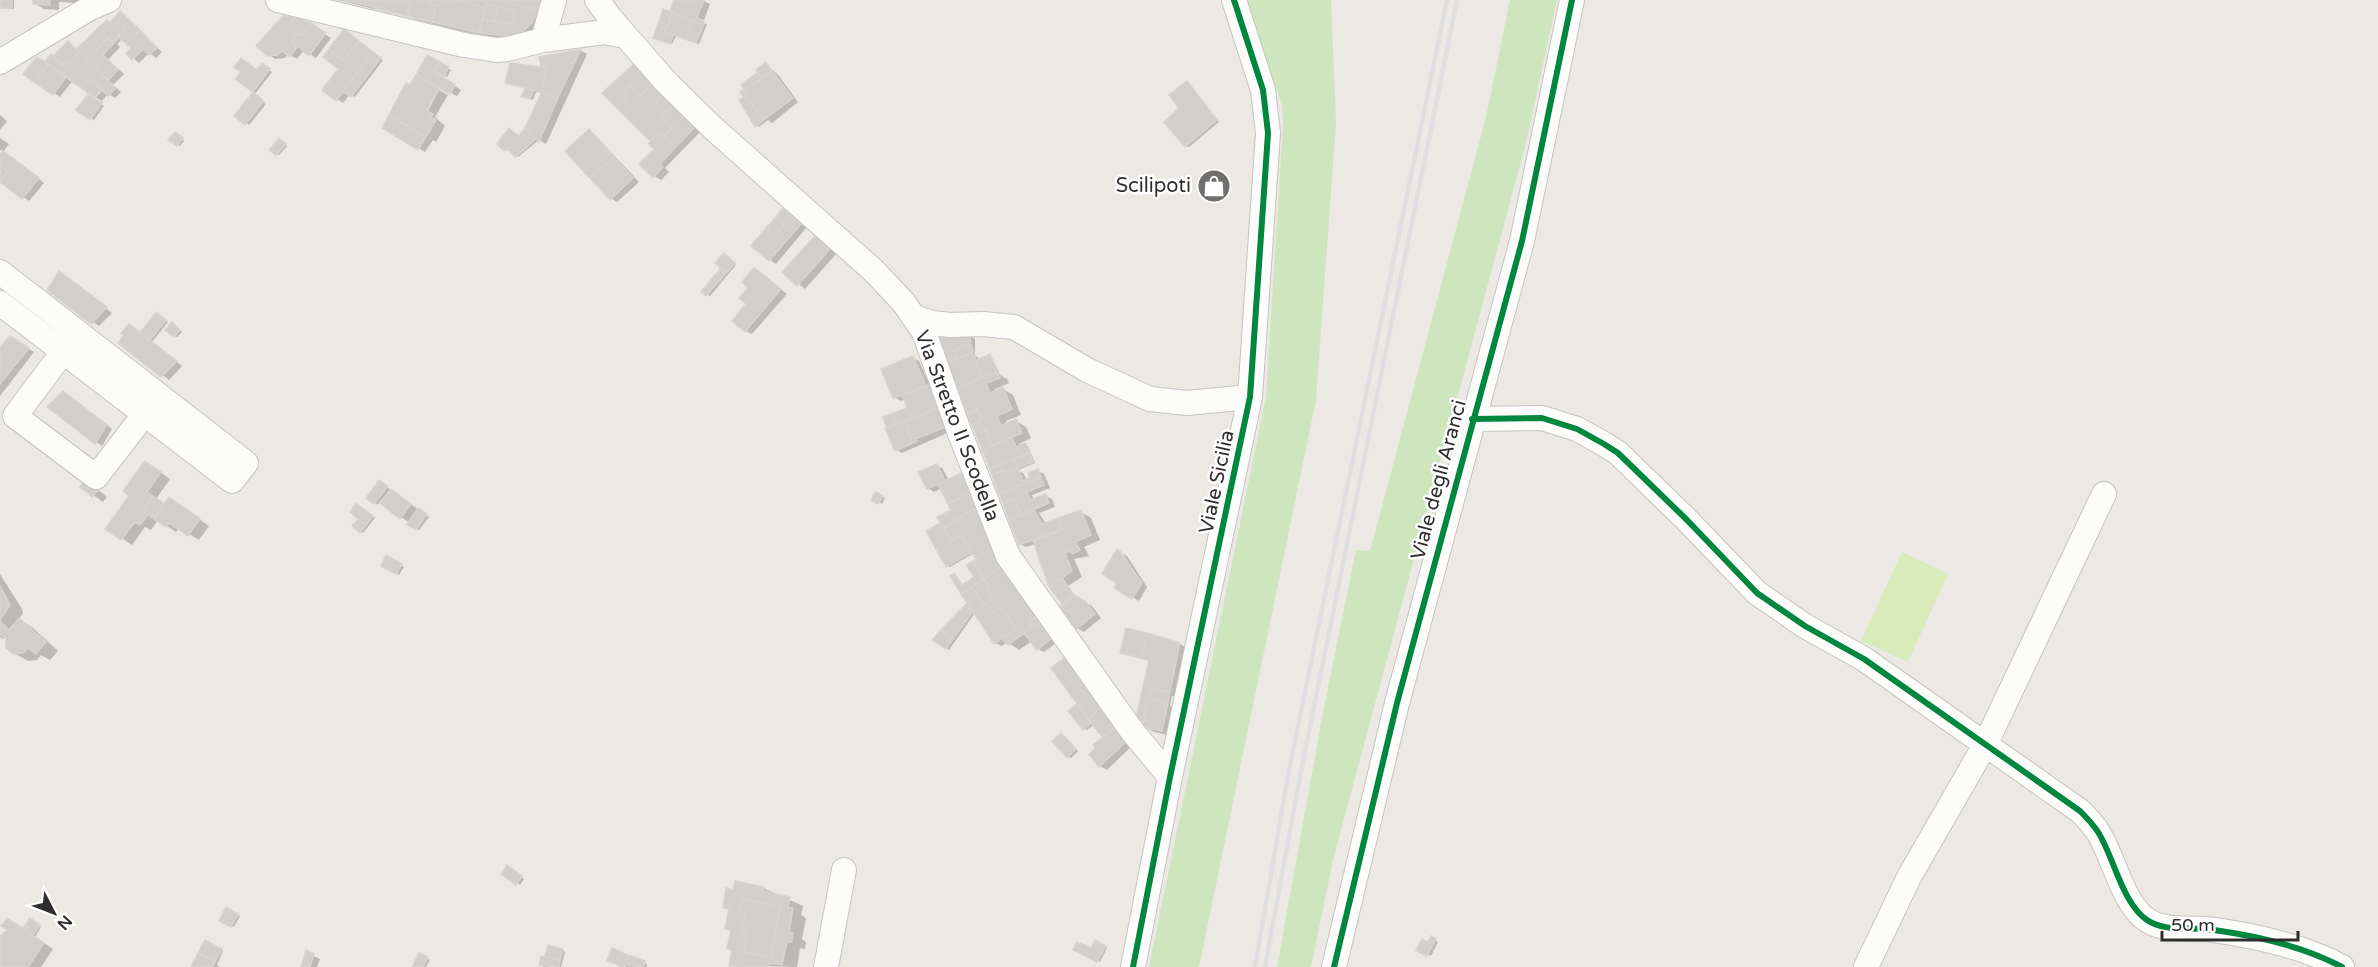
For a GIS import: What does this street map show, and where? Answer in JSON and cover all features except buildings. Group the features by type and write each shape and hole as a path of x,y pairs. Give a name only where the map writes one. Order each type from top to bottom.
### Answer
{"street":[{"path":"278,0 473,46 507,49 543,40 604,32 625,36"},
{"path":"543,40 555,0"},
{"name":"Via Stretto II Scodella","path":"597,0 666,82 714,129 874,271 915,317 924,332 959,432 1008,556 1125,722 1170,777"},
{"name":"Viale Sicilia","path":"1133,967 1170,777 1250,398 1268,133 1263,90 1234,0"},
{"name":"Viale degli Aranci","path":"1334,967 1397,703 1522,240 1572,0"},
{"path":"0,62 97,3"},
{"path":"0,272 152,405 239,472"},
{"path":"1,305 63,352 152,405"},
{"path":"915,317 932,323 950,325 983,324 1014,327 1087,370 1150,399 1187,403 1250,398"},
{"path":"63,352 15,416 96,477 152,405"},
{"path":"1472,419 1542,418 1577,429 1618,453 1688,520 1757,593 1806,626 1864,659 2062,797 2089,820 2106,846 2131,903 2146,920 2165,927 2211,929 2275,943 2320,956 2342,967"},
{"path":"1866,967 1909,877 1985,745 2104,494"},
{"path":"826,967 844,870"}],"green space":[{"path":"1247,0 1331,0 1336,123 1316,400 1199,967 1149,967 1266,397 1283,125 1282,106"},
{"path":"1510,0 1557,0 1526,143 1333,860 1311,967 1277,967 1324,707 1356,550 1370,551 1486,117"},
{"path":"1902,552 1948,574 1908,662 1861,641"}],"railway":[{"path":"1255,967 1289,770 1447,0"},
{"path":"1265,967 1301,771 1457,0"}],"cycle path":[{"path":"1133,967 1170,777 1250,397 1268,133 1263,90 1234,0"},
{"path":"1334,967 1397,703 1522,241 1572,0"},
{"path":"1472,419 1542,418 1577,429 1618,453 1757,593 1805,626 1864,659 2080,811 2092,823 2104,842 2131,903 2147,920 2162,926 2230,932 2263,939 2312,953 2342,967"}],"place":[{"name":"Scilipoti","path":"1214,186"}]}
